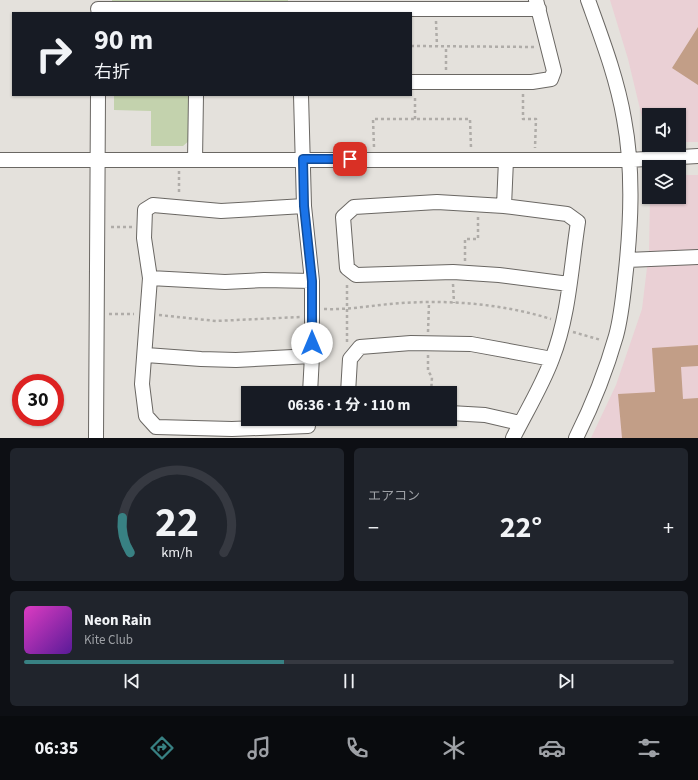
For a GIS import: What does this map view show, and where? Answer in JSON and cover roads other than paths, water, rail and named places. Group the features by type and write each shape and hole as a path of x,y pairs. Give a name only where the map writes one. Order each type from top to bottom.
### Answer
{"street":[{"path":"576,438 601,380 616,335 630,234 629,160 624,119 611,64 588,0"},
{"path":"98,7 195,12 300,12 436,10 538,5 554,71 551,79 523,82 413,82"},
{"path":"96,438 98,96"},
{"path":"195,160 196,96"},
{"path":"301,96 304,206 317,313 310,386"},
{"path":"0,160 629,160 698,156"},
{"path":"504,206 506,160"},
{"path":"512,438 552,360 562,325 569,284 578,222 567,214 504,206 437,202 354,207 343,217 347,268 356,276 459,273 499,275 569,284"},
{"path":"304,206 221,211 154,205 145,210 144,238 150,278 146,355 142,384 146,416 156,427 232,430 308,428"},
{"path":"627,260 698,257"},
{"path":"150,278 225,282 264,280 312,281"},
{"path":"348,386 350,359 360,347 428,343 471,344 552,360"},
{"path":"146,355 229,360 312,356"},
{"path":"457,413 485,415 520,423"}]}
